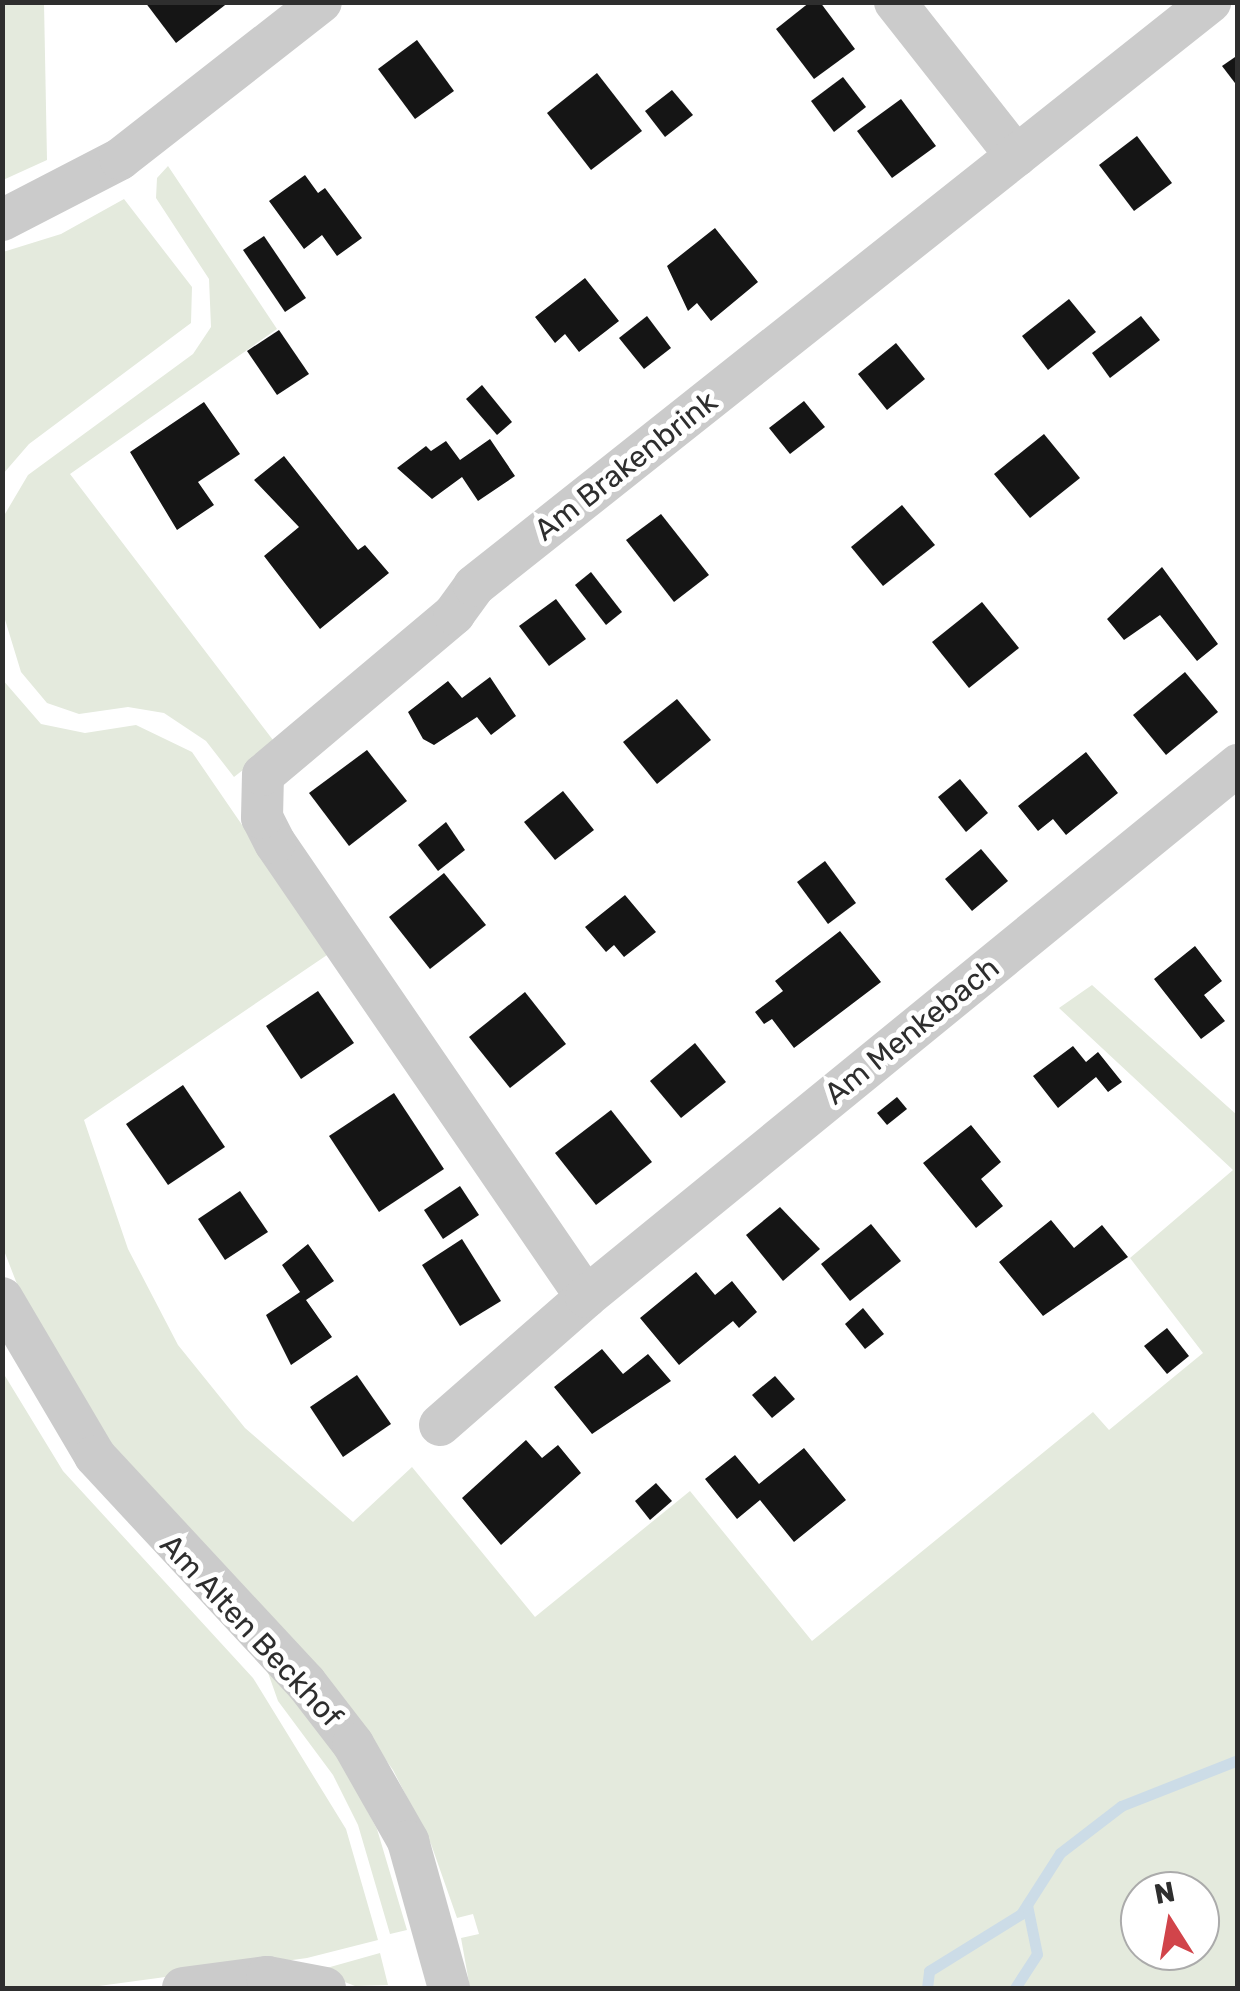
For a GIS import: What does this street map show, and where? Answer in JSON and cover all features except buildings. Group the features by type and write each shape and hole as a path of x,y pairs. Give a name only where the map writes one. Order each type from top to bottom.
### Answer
{"street":[{"path":"2,220 120,159 321,2"},
{"path":"895,2 1016,156"},
{"name":"Am Brakenbrink","path":"586,1297 275,843 258,794 278,758 454,614 474,586 1210,2"},
{"name":"Am Menkebach","path":"440,1426 586,1297 1238,766"},
{"name":"Am Alten Beckhof","path":"2,1298 94,1456 306,1683 352,1744 408,1841 449,1988"},
{"path":"183,1988 267,1977 325,1988"}],"shaded area":[{"path":"3,2 44,3 47,160 3,180"},
{"path":"168,166 277,329 70,474 276,744 234,777 206,741 164,713 128,707 79,714 47,703 21,672 3,613 2,519 28,475 193,354 211,327 209,279 156,198 157,178"},
{"path":"124,199 192,287 191,323 29,444 3,474 3,252 61,234"},
{"path":"2,679 41,724 85,733 136,725 192,752 330,953 84,1120 128,1249 178,1345 245,1428 353,1522 412,1467 535,1617 690,1491 812,1641 1093,1412 1109,1430 1203,1353 1130,1258 1233,1170 1059,1008 1092,985 1237,1115 1237,1988 470,1988 461,1938 479,1934 473,1914 457,1918 431,1844 393,1770 345,1703 113,1452 24,1302 3,1248"},
{"path":"2,1371 63,1471 253,1678 346,1829 378,1940 307,1958 84,1988 3,1988"},
{"path":"266,1667 326,1733 377,1829 407,1930 390,1934 358,1825 333,1775 278,1701"},
{"path":"380,1953 388,1985 355,1986 316,1971"}],"waterway":[{"path":"927,1988 929,1971 1021,1914 1060,1853 1121,1806 1238,1760"},
{"path":"1015,1988 1037,1954 1027,1905"}]}
